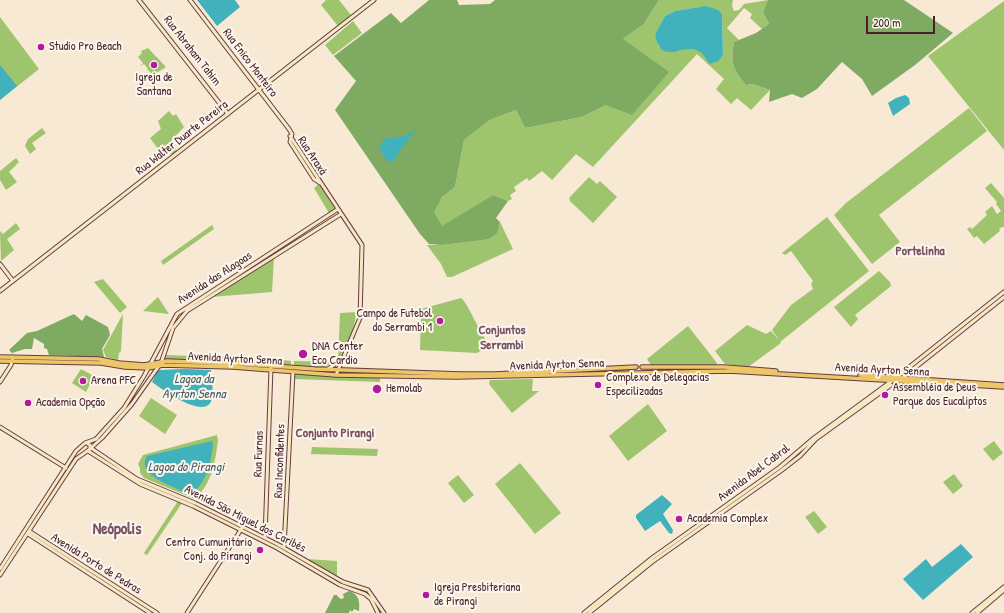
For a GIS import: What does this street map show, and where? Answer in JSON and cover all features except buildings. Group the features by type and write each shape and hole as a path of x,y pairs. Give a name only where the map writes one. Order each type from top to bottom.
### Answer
{"main road":[{"name":"Rua Abraham Tahim","path":"139,0 228,114"},
{"name":"Rua Enico Monteiro","path":"190,0 259,89 290,132 291,137"},
{"name":"Rua Walter Duarte Pereira","path":"0,291 374,0"},
{"name":"Rua Araxá","path":"291,137 290,141 316,181 321,184 362,245 360,318 342,360"},
{"name":"Avenida das Alagoas","path":"0,575 67,469 76,451 85,444 96,439 124,408 178,314 338,209"},
{"name":"Avenida das Alagoas","path":"67,469 76,459 102,438 128,410 161,361 173,328 187,311 341,214"},
{"path":"306,230 308,234"},
{"path":"0,264 12,281"},
{"path":"902,378 999,301 998,299 1004,292"},
{"path":"895,380 994,300 1002,296"},
{"path":"992,306 995,303 994,300"},
{"name":"Avenida Ayrton Senna","path":"0,357 11,360 101,363 125,367 148,368 156,368 167,365 328,369 456,376 635,366 724,367 895,380 902,378 1004,386"},
{"path":"64,362 70,359"},
{"name":"Avenida Ayrton Senna","path":"0,361 99,359 124,364 150,364 161,361 253,364 293,372 336,376 456,376 729,371 1004,386"},
{"path":"0,382 9,368 11,360"},
{"path":"329,375 328,369 342,360"},
{"path":"336,376 342,360"},
{"path":"635,366 638,372 642,367"},
{"name":"Rua Furnas","path":"265,540 271,368"},
{"name":"Rua Inconfidentes","path":"283,549 293,372"},
{"name":"Avenida Abel Cabral","path":"584,613 652,558 780,467 823,430 895,380"},
{"name":"Avenida Abel Cabral","path":"589,613 652,562 782,470 800,456 820,436 895,380"},
{"path":"0,427 67,469"},
{"path":"85,444 89,444 89,449 84,449 85,444"},
{"name":"Avenida São Miguel dos Caribés","path":"89,449 140,484 242,528 343,582 368,590 377,607 378,613"},
{"path":"187,613 242,528"},
{"name":"Avenida das Alagoas","path":"0,569 17,542 27,531"},
{"name":"Avenida Porto de Pedras","path":"27,531 150,613"},
{"name":"Avenida Porto de Pedras","path":"27,531 157,613"},
{"path":"16,551 15,549 17,542"},
{"path":"8,564 13,554 12,551"},
{"path":"972,613 1004,586"},
{"path":"977,613 1004,590"},
{"name":"Avenida São Miguel dos Caribés","path":"377,607 384,613"}],"green space":[{"path":"326,0 339,0 351,15 338,26 321,5"},
{"path":"429,0 457,0 459,5 490,4 495,0 659,0 644,24 623,39 669,72 632,115 606,105 582,117 525,128 516,110 490,120 464,140 455,187 442,197 434,212 442,226 493,195 508,201 496,218 500,222 497,233 489,239 483,240 442,245 429,244 420,234 335,110 356,81 334,56 391,13 401,23"},
{"path":"659,0 733,0 732,6 734,11 739,10 744,4 768,0 763,12 769,24 762,29 750,18 752,14 744,8 727,28 739,40 734,42 732,55 735,70 746,85 752,84 770,90 751,110 737,98 731,104 716,89 724,79 697,54 593,167 576,154 552,180 542,171 529,181 527,178 514,187 516,191 510,195 512,199 508,201 493,195 442,227 433,212 442,197 455,187 464,140 490,120 516,110 525,128 582,117 606,105 623,39 644,24","holes":["701,7 722,14 723,55 700,51 689,47 679,51 659,47 655,34 665,16 675,11"]},
{"path":"768,0 904,0 953,33 915,65 872,96 862,79 842,62 817,89 802,98 792,94 769,102 770,90 752,84 746,85 735,70 732,55 734,42 756,33 769,24 763,12"},
{"path":"1004,1 1004,150 928,56"},
{"path":"0,17 39,69 0,100"},
{"path":"353,21 362,33 333,55 325,45"},
{"path":"148,48 166,67 153,75 148,70 147,71 148,69 144,64 140,66 143,63 138,57 142,53 141,51"},
{"path":"969,108 987,131 879,215 900,242 872,264 834,215 846,203"},
{"path":"169,111 173,116 176,114 184,127 171,141 177,151 172,155 163,144 158,149 150,138 161,129 158,121"},
{"path":"42,128 46,133 32,143 36,149 30,154 25,146 28,139"},
{"path":"16,158 19,162 9,172 17,182 6,190 0,180 0,171"},
{"path":"589,177 597,184 600,181 617,197 593,223 570,201 569,198"},
{"path":"991,183 1004,198 1004,227 999,229 1000,231 984,244 977,236 974,238 967,229 970,227 972,229 987,215 985,212 992,206 997,214 1001,211 996,204 997,202 985,188"},
{"path":"319,184 335,209 329,213 314,188"},
{"path":"827,217 869,271 780,342 781,343 748,367 725,364 715,351 747,325 766,334 771,331 779,340 772,330 791,305 813,289 811,284 813,281 791,251 785,255 782,253"},
{"path":"500,222 513,249 452,277 447,277 441,264 427,245 442,245 489,239 499,226"},
{"path":"16,223 20,229 7,239 14,250 1,261 0,231 3,234"},
{"path":"212,225 214,229 163,265 161,261"},
{"path":"274,257 272,292 211,297"},
{"path":"879,271 890,282 891,286 855,315 858,319 851,327 834,307"},
{"path":"103,279 127,307 120,313 94,282"},
{"path":"158,297 169,314 143,311"},
{"path":"461,298 467,305 489,346 477,353 420,350 421,309"},
{"path":"357,312 352,333 340,360 338,360 340,313"},
{"path":"74,314 82,321 86,315 108,327 110,335 102,349 104,357 49,355 47,349 44,348 44,344 34,338 32,349 25,349 12,353 9,350 27,333 37,331"},
{"path":"123,314 121,351 119,353 118,360 106,357 103,350"},
{"path":"688,326 717,363 716,365 652,367 647,359"},
{"path":"163,356 274,359 291,361 291,366 163,359"},
{"path":"294,361 335,362 324,367 294,367"},
{"name":"Arena PFC","path":"81,369 94,376 86,392 72,383"},
{"path":"294,373 347,378 380,376 380,382 293,379"},
{"path":"533,379 532,391 539,391 512,413 489,384 490,380"},
{"path":"151,398 177,415 165,434 139,416"},
{"path":"648,404 667,431 628,461 609,436"},
{"name":"Lagoa do Pirangi","path":"217,435 217,448 212,472 201,493 195,499 144,478 140,473 138,464 143,455"},
{"path":"994,441 1003,453 993,461 983,449"},
{"path":"312,447 378,449 377,456 311,454"},
{"path":"520,463 561,513 535,534 495,484"},
{"path":"954,474 963,486 953,494 943,482"},
{"path":"458,475 474,495 464,503 448,483"},
{"path":"178,501 182,503 146,555 144,553"},
{"path":"814,511 827,527 818,534 805,517"},
{"path":"307,559 337,561 337,576 309,560"},
{"path":"349,591 357,596 359,611 354,609 352,612 350,610 349,613 325,613 334,595 337,595 341,599 344,598 343,594"}],"water":[{"path":"197,0 235,0 240,7 217,26"},
{"path":"706,6 718,10 722,14 723,55 718,61 710,64 701,53 694,49 674,52 662,50 658,44 655,34 665,16 675,11"},
{"path":"0,65 17,86 0,100"},
{"path":"905,95 909,98 910,104 893,116 888,103"},
{"path":"417,129 403,146 393,162 387,161 379,148 384,139 405,136"},
{"name":"Lagoa da Ayrton Senna","path":"158,370 211,370 213,395 209,405 202,407 193,406 164,391 152,382"},
{"name":"Lagoa do Pirangi","path":"212,441 213,444 210,463 206,475 195,491 189,489 185,493 151,475 146,469 145,463 147,456"},
{"path":"662,495 672,504 663,514 673,530 672,534 669,533 660,521 645,531 636,518 636,515"},
{"path":"961,544 973,557 923,600 903,579 926,559 932,567"}],"place":[{"name":"Studio Pro Beach","path":"41,47"},
{"name":"Igreja de Santana","path":"154,65"},
{"name":"Campo de Futebol do Serrambi 1","path":"440,321"},
{"name":"DNA Center Eco Cardio","path":"303,354"},
{"name":"Arena PFC","path":"83,381"},
{"name":"Complexo de Delegacias Especilizadas","path":"598,385"},
{"name":"Hemolab","path":"377,389"},
{"name":"Assembléia de Deus Parque dos Eucaliptos","path":"885,395"},
{"name":"Academia Opção","path":"28,403"},
{"name":"Academia Complex","path":"679,519"},
{"name":"Centro Cumunitário Conj. do Pirangi","path":"260,550"},
{"name":"Igreja Presbiteriana de Pirangi","path":"426,595"}],"district":[{"name":"Portelinha","path":"920,252"},
{"name":"Conjuntos Serrambi","path":"502,338"},
{"name":"Conjunto Pirangi","path":"335,434"},
{"name":"Neópolis","path":"117,530"}]}
